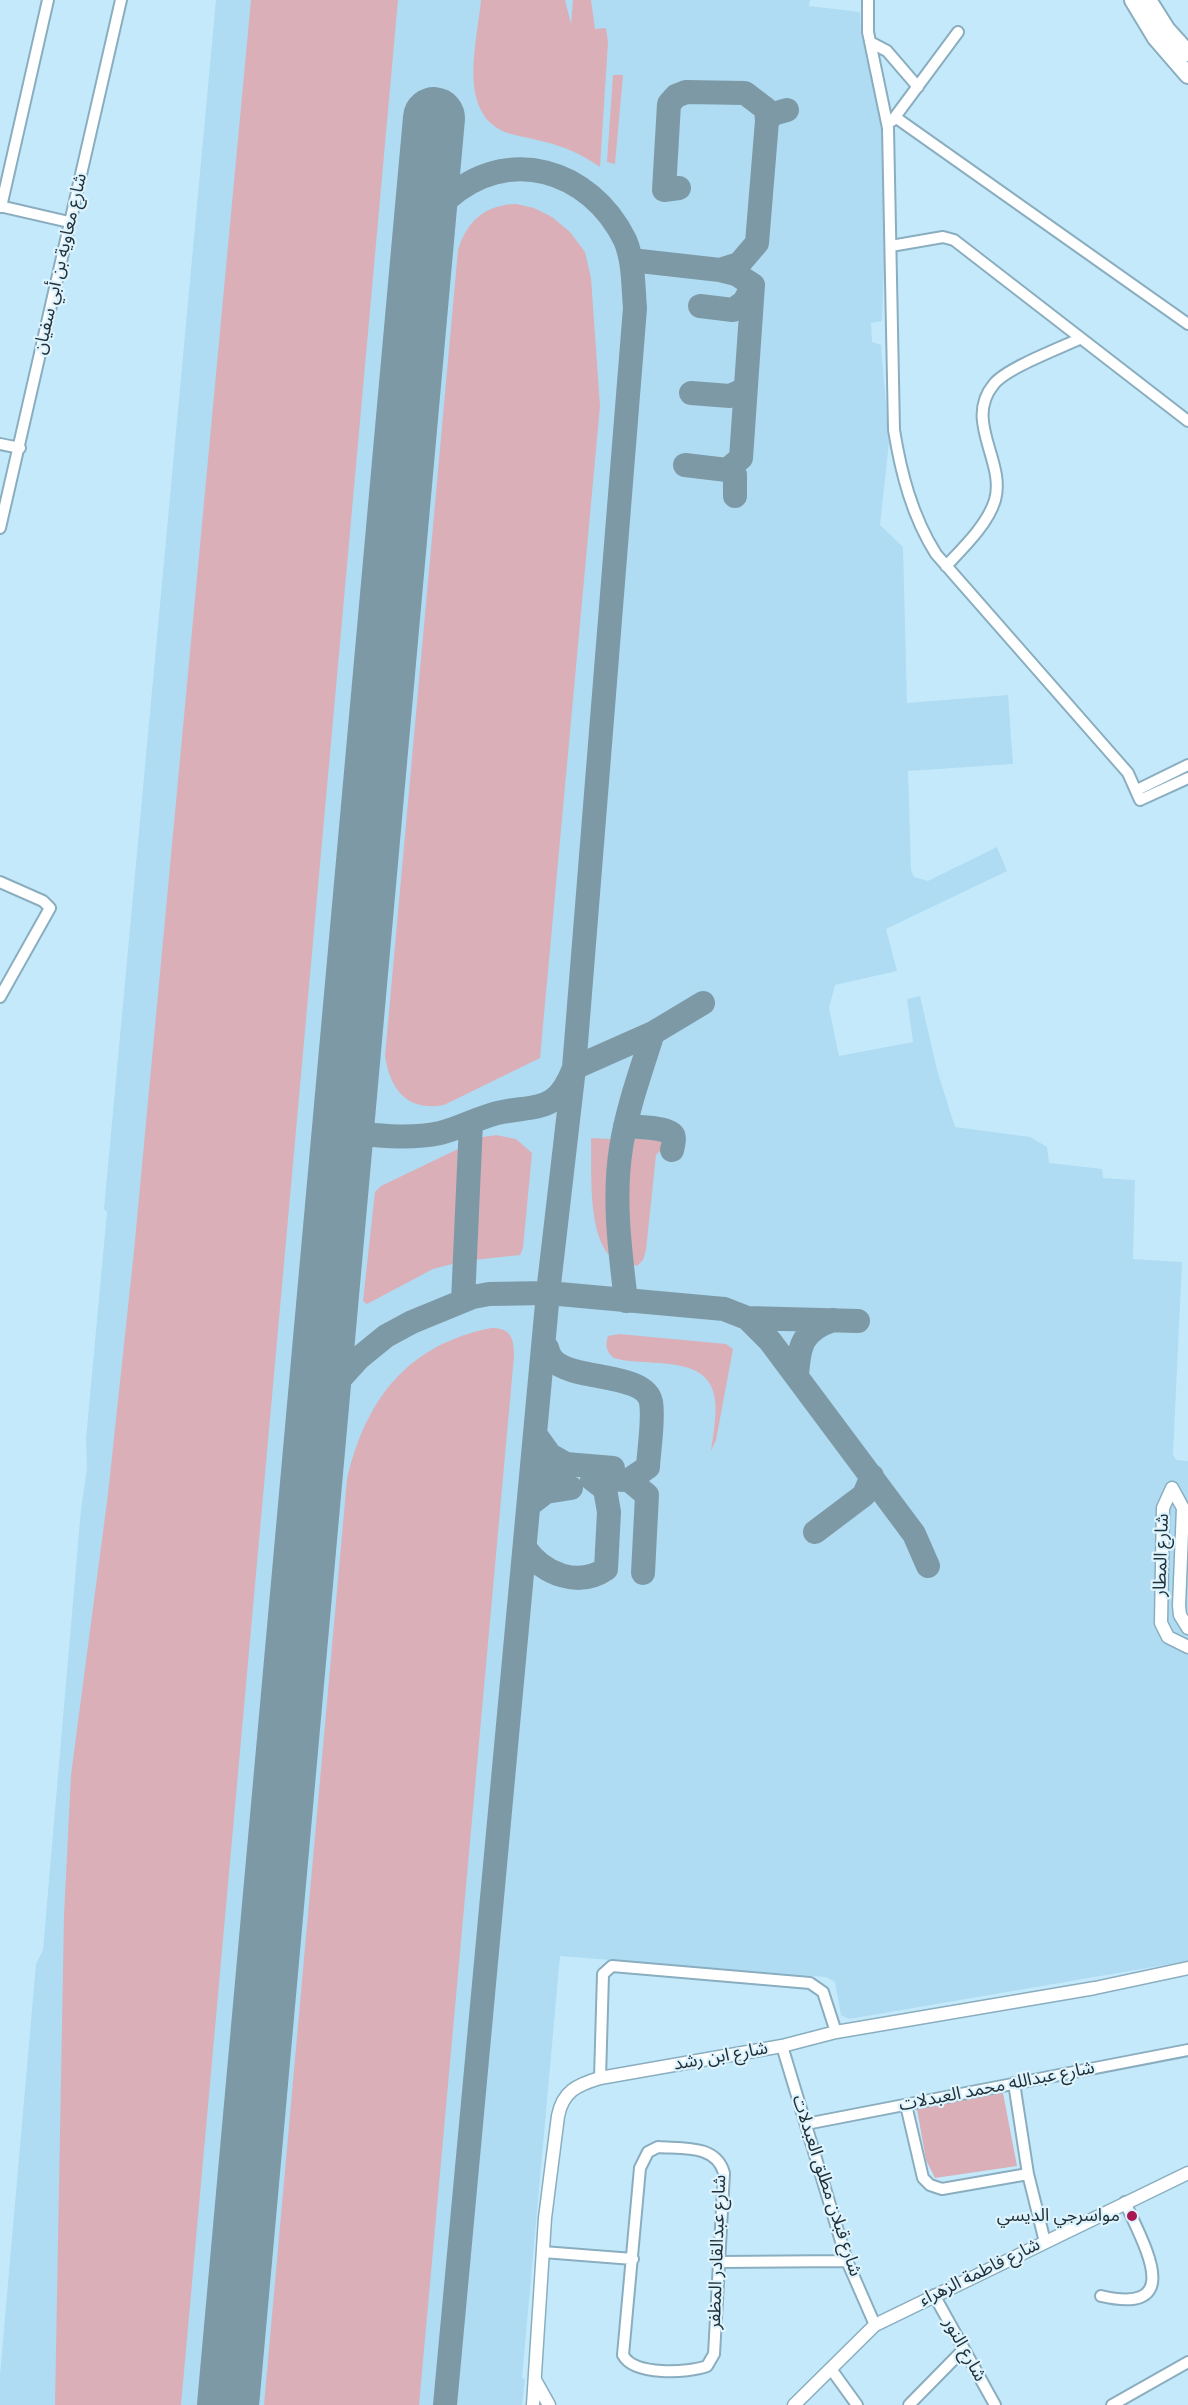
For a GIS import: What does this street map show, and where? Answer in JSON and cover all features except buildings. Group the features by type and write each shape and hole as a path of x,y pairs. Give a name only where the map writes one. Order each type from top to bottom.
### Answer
{"main road":[{"path":"1133,0 1156,38 1188,75"},
{"path":"1148,0 1167,30 1188,53"}],"street":[{"path":"48,0 0,206 69,222"},
{"name":"شارع معاوية بن أبي سفيان","path":"0,528 121,0"},
{"path":"868,0 867,22 870,42 888,128 892,392 897,448 915,515 928,541 946,566 1128,774 1138,795"},
{"path":"888,128 958,32"},
{"path":"870,42 887,51 918,87"},
{"path":"895,117 1188,324"},
{"path":"891,246 943,237 954,240 1079,339 1188,421"},
{"path":"946,566 969,540 995,499 996,483 982,420 989,391 1005,375 1079,339"},
{"path":"0,444 20,448"},
{"path":"1138,795 1188,765"},
{"path":"1138,795 1188,778"},
{"path":"0,882 43,901 50,908 0,997"},
{"name":"شارع المطار","path":"1188,1628 1180,1615 1179,1606 1183,1508 1172,1488 1163,1508 1161,1623 1168,1637 1188,1647"},
{"path":"600,2078 603,1974 612,1966 810,1983 823,1992 836,2032"},
{"name":"شارع ابن رشد","path":"533,2405 544,2218 560,2103 575,2086 600,2078 782,2046 836,2032 1095,1988 1188,1968"},
{"name":"شارع قبلان مطلق العبدلات","path":"782,2046 847,2261 875,2325"},
{"name":"شارع عبدالله محمد العبدلات","path":"806,2124 1188,2050"},
{"path":"1014,2083 1028,2174 1045,2242"},
{"path":"906,2105 921,2171 930,2185 942,2188 1028,2174"},
{"name":"شارع عبدالقادر المظفر","path":"658,2146 709,2152 722,2166 719,2262 714,2354 707,2366 688,2372 638,2368 630,2364 623,2355 640,2168 648,2152 658,2146"},
{"name":"شارع فاطمة الزهراء","path":"794,2405 875,2325 1188,2173"},
{"path":"1101,2296 1122,2301 1136,2300 1146,2293 1153,2281 1153,2266 1125,2202"},
{"path":"543,2252 633,2259"},
{"path":"719,2262 847,2261"},
{"name":"شارع النور","path":"934,2295 995,2405"},
{"path":"909,2405 963,2350"},
{"path":"1112,2405 1188,2362"},
{"path":"831,2369 857,2405"},
{"path":"535,2379 549,2405"}],"shaded area":[{"path":"216,0 810,0 809,6 860,12 861,34 881,122 885,233 882,321 871,323 872,342 881,345 889,442 880,525 903,547 907,703 1008,695 1013,764 908,771 911,870 914,877 928,881 997,847 1007,871 886,929 897,971 835,985 829,1008 839,1056 913,1042 907,999 920,996 937,1070 955,1127 1030,1137 1047,1147 1049,1163 1102,1169 1103,1178 1135,1180 1133,1259 1182,1262 1173,1454 1176,1460 1188,1461 1188,1961 849,2019 841,2015 835,1982 826,1977 560,1956 522,2378 525,2379 522,2405 0,2405 0,2375 36,1964 43,1950 81,1509 87,1469 86,1439 107,1212 104,1209"},
{"path":"251,0 398,0 181,2405 55,2405 64,1916 71,1775 108,1494 134,1251"},
{"path":"481,0 565,0 571,24 573,0 591,0 595,29 606,28 608,42 600,167 569,150 515,135 496,127 483,114 476,98 474,79"},
{"path":"613,75 623,75 615,164 607,162"},
{"path":"516,204 534,208 552,217 570,232 585,252 591,278 600,406 540,1058 444,1105 420,1105 402,1096 396,1088 387,1068 385,1056 458,250 466,231 479,216 495,208"},
{"path":"496,1135 516,1139 532,1153 523,1248 520,1255 464,1261 433,1269 367,1304 363,1301 375,1192 381,1186 483,1137"},
{"path":"591,1138 610,1139 608,1226 611,1257 603,1247 594,1218"},
{"path":"621,1138 661,1140 661,1150 656,1155 646,1250 643,1260 637,1266 622,1261 614,1235 613,1182"},
{"path":"498,1328 510,1335 514,1356 419,2405 264,2405 347,1479 355,1450 366,1424 379,1401 395,1380 414,1362 436,1348 461,1336"},
{"path":"619,1334 726,1344 733,1349 716,1440 711,1451 715,1400 711,1385 702,1375 690,1368 614,1358 608,1351 607,1339 608,1336"},
{"path":"1003,2093 1017,2166 935,2178 926,2160 917,2109"}],"taxiway":[{"path":"679,188 664,190 669,104 676,96 686,92 745,93 766,109 767,121"},
{"path":"631,260 720,270 739,264 757,243 767,121 773,114 787,110"},
{"path":"422,245 442,204 470,183 495,173 520,169 545,172 569,181 591,196 610,216 628,248 633,274 635,308 574,1068 548,1293 445,2405"},
{"path":"685,465 727,470 741,458 753,285 736,274 720,270"},
{"path":"700,306 733,310 744,302 753,285"},
{"path":"691,393 730,396 745,389"},
{"path":"727,470 735,475 735,496"},
{"path":"343,1132 392,1136 428,1135 448,1131 494,1114 547,1104 561,1092 574,1068 653,1033 703,1003"},
{"path":"626,1301 618,1224 619,1167 627,1119 653,1033"},
{"path":"463,1301 471,1123"},
{"path":"625,1126 670,1132 674,1138 672,1150"},
{"path":"318,1403 359,1358 386,1336 412,1322 473,1297 489,1294 548,1293 724,1309 747,1318 770,1341 914,1534 928,1566"},
{"path":"747,1318 858,1321"},
{"path":"797,1376 799,1356 804,1340 815,1329 833,1320"},
{"path":"525,1548 541,1565 573,1578 595,1575 606,1569 609,1512 605,1489 592,1479 629,1480 648,1467 652,1409 646,1392 622,1381 562,1367 552,1359 547,1348"},
{"path":"535,1434 550,1455 566,1464 613,1468"},
{"path":"529,1505 546,1492 571,1488 550,1480 533,1457"},
{"path":"815,1532 864,1495 872,1476"},
{"path":"629,1480 647,1495 643,1573"}],"runway":[{"path":"228,2405 434,118"}],"place":[{"name":"مواسرجي الديسي","path":"1132,2216"}]}
